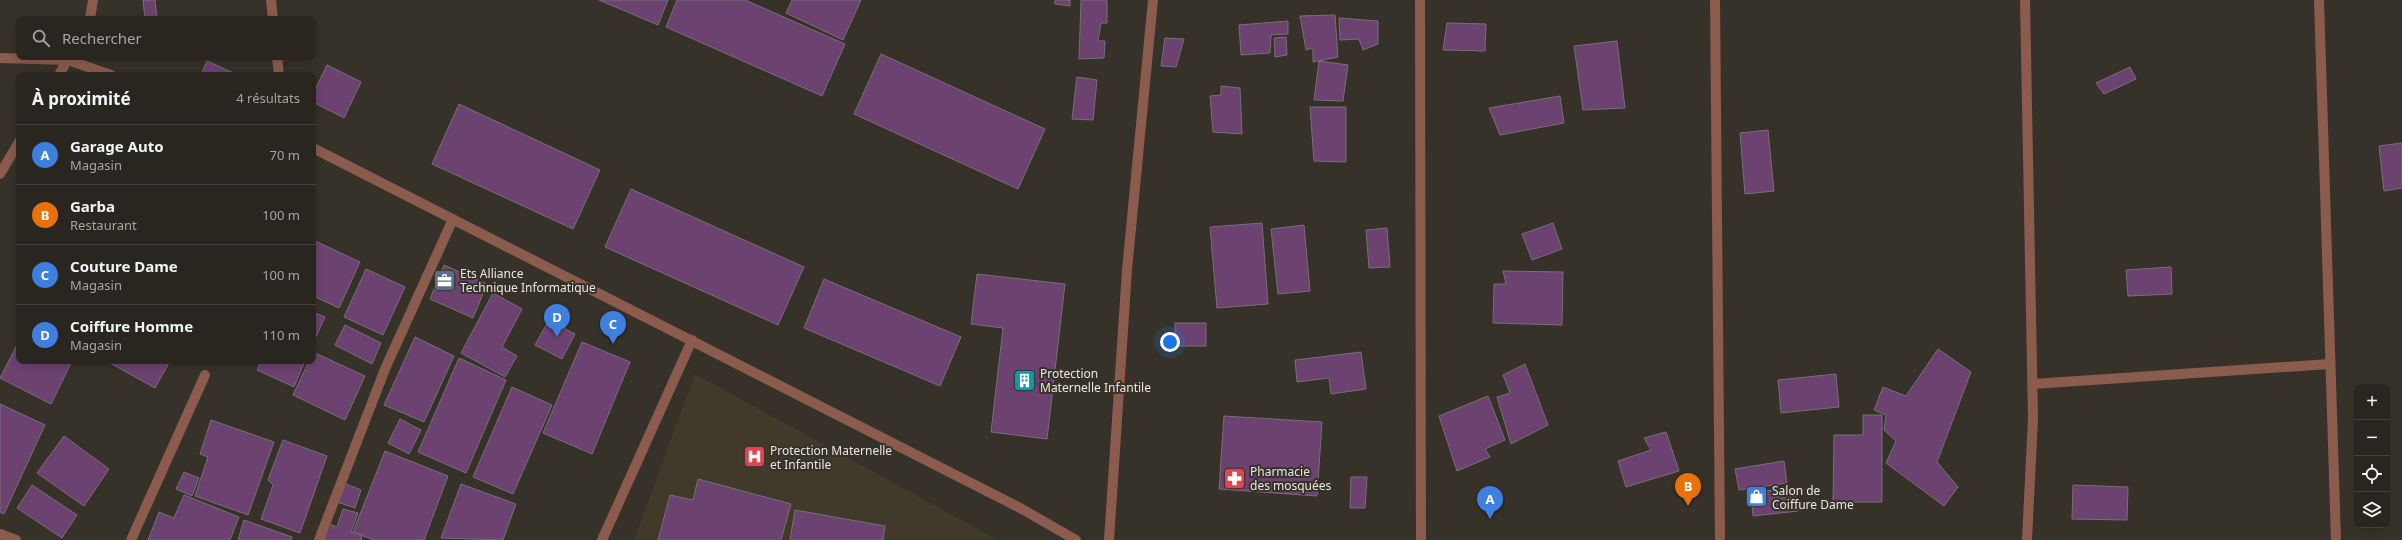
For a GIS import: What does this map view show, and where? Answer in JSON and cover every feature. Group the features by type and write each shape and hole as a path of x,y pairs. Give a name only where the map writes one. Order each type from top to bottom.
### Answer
{"street":[{"path":"90,16 93,0"},
{"path":"270,0 273,16"},
{"path":"1109,540 1127,270 1153,0"},
{"path":"1420,0 1421,540"},
{"path":"1714,0 1720,540"},
{"path":"2025,0 2033,384 2033,418 2027,540"},
{"path":"2319,0 2336,540"},
{"path":"0,58 16,58"},
{"path":"61,72 67,60"},
{"path":"71,60 103,72"},
{"path":"278,60 280,72"},
{"path":"0,174 16,147"},
{"path":"316,150 1022,508 1076,540"},
{"path":"319,540 385,369 453,219"},
{"path":"602,540 692,340"},
{"path":"2033,384 2330,364"},
{"path":"131,540 205,375"},
{"path":"0,534 16,540"}],"shaded area":[{"name":"Protection Maternelle et Infantile","path":"695,374 998,540 634,540"}],"building":[{"path":"143,0 155,0 157,16 145,16"},
{"path":"599,0 668,0 658,25"},
{"path":"677,0 745,0 845,44 822,96 666,27"},
{"path":"792,0 861,0 843,40 786,13"},
{"path":"1055,0 1070,0 1070,6 1055,4"},
{"path":"1081,0 1107,0 1107,23 1101,23 1098,41 1105,41 1104,58 1079,59"},
{"path":"1335,15 1338,57 1313,62 1313,48 1306,50 1300,16"},
{"path":"1339,18 1378,21 1378,44 1363,50 1359,39 1340,40"},
{"path":"1288,21 1288,34 1271,35 1270,53 1241,55 1239,25"},
{"path":"1447,23 1486,24 1485,51 1443,50"},
{"path":"1286,37 1287,55 1275,57 1274,38"},
{"path":"1165,38 1184,39 1176,67 1161,66"},
{"path":"1617,41 1625,108 1583,110 1574,46"},
{"path":"881,54 1045,129 1018,189 854,114"},
{"path":"207,61 231,72 202,72"},
{"path":"1319,61 1348,65 1343,101 1314,100"},
{"path":"327,65 361,82 344,118 316,104 316,88"},
{"path":"2130,67 2136,79 2104,94 2096,83"},
{"path":"1077,77 1097,80 1093,120 1072,119"},
{"path":"1221,86 1240,88 1242,134 1213,132 1210,96 1221,95"},
{"path":"1560,96 1564,123 1500,135 1489,108"},
{"path":"459,104 600,170 573,229 432,164"},
{"path":"1310,107 1346,107 1346,162 1314,161"},
{"path":"1768,130 1774,191 1745,194 1740,133"},
{"path":"2402,143 2402,188 2384,191 2379,146"},
{"path":"631,189 804,267 778,325 605,247"},
{"path":"1262,223 1268,304 1217,308 1210,227"},
{"path":"1553,223 1562,249 1532,260 1522,234"},
{"path":"1304,225 1310,291 1278,294 1271,229"},
{"path":"1387,228 1390,267 1369,268 1366,230"},
{"path":"316,241 360,262 339,308 316,297"},
{"path":"444,265 487,284 473,318 430,299"},
{"path":"2171,267 2172,294 2128,296 2126,270"},
{"path":"366,269 405,287 383,335 344,317"},
{"path":"1503,271 1563,272 1562,325 1493,323 1494,284 1506,284"},
{"name":"Protection Maternelle Infantile","path":"977,274 1065,284 1047,439 991,432 1003,328 971,324"},
{"path":"824,279 961,337 940,386 804,328"},
{"path":"493,293 522,309 502,347 517,356 505,377 461,353"},
{"path":"316,313 325,317 316,336"},
{"path":"549,320 575,334 562,359 535,345"},
{"path":"1175,323 1206,323 1206,346 1175,346"},
{"path":"345,325 381,343 372,364 335,345"},
{"path":"415,337 454,356 424,422 384,405"},
{"path":"582,342 630,362 592,454 543,433"},
{"path":"16,347 16,364 71,364 51,404 0,378"},
{"path":"1938,349 1971,372 1937,462 1958,487 1944,506 1886,463 1896,441 1884,430 1886,415 1874,410 1883,387 1906,396"},
{"path":"1361,352 1366,389 1331,394 1329,378 1297,382 1295,360"},
{"path":"316,353 365,376 345,420 293,395 308,364 316,364"},
{"path":"459,358 506,380 466,473 418,452"},
{"path":"112,364 168,364 155,388"},
{"path":"260,364 304,364 294,387 257,370"},
{"path":"1525,364 1548,425 1511,444 1497,397 1510,393 1503,375"},
{"path":"1836,374 1839,407 1781,413 1778,380"},
{"path":"512,387 552,405 513,494 473,477"},
{"path":"1488,396 1505,440 1485,449 1490,457 1457,471 1439,416"},
{"path":"0,404 45,425 4,514 0,512"},
{"path":"1863,415 1882,415 1882,502 1833,502 1834,435 1863,435"},
{"path":"1224,416 1322,422 1317,496 1219,489"},
{"path":"400,419 421,430 409,454 388,443"},
{"path":"211,420 274,442 248,515 195,496 208,457 200,454"},
{"path":"1666,432 1679,471 1626,487 1618,461 1651,450 1644,438"},
{"path":"64,436 109,469 84,506 37,473"},
{"path":"283,440 327,456 300,533 261,519 273,485 268,480"},
{"path":"385,451 448,476 424,540 374,540 353,532"},
{"path":"1784,461 1787,483 1739,490 1735,469"},
{"path":"184,472 199,478 192,496 176,489"},
{"path":"1351,477 1367,477 1365,508 1350,508"},
{"path":"698,479 791,504 781,540 658,540 670,495 693,500"},
{"path":"344,483 361,490 355,508 337,502"},
{"path":"461,484 516,504 503,540 441,538"},
{"path":"32,485 77,515 62,538 17,508"},
{"path":"2073,485 2128,487 2127,520 2072,519"},
{"path":"1795,487 1798,511 1753,516 1751,493"},
{"path":"184,495 239,517 230,540 148,540 159,512 174,518"},
{"path":"343,509 358,513 351,532 362,535 361,540 324,540 329,524 337,527"},
{"path":"795,510 885,526 883,540 790,540"},
{"path":"244,520 292,537 291,540 238,540"}],"place":[{"name":"Ets Alliance Technique Informatique","path":"445,280"},
{"name":"Coiffure Homme","path":"557,337"},
{"name":"Couture Dame","path":"613,344"},
{"name":"Protection Maternelle Infantile","path":"1025,380"},
{"name":"Protection Maternelle et Infantile","path":"755,457"},
{"name":"Pharmacie des mosquées","path":"1235,478"},
{"name":"Salon de Coiffure Dame","path":"1757,497"},
{"name":"Garba","path":"1688,506"},
{"name":"Garage Auto","path":"1490,519"}]}
